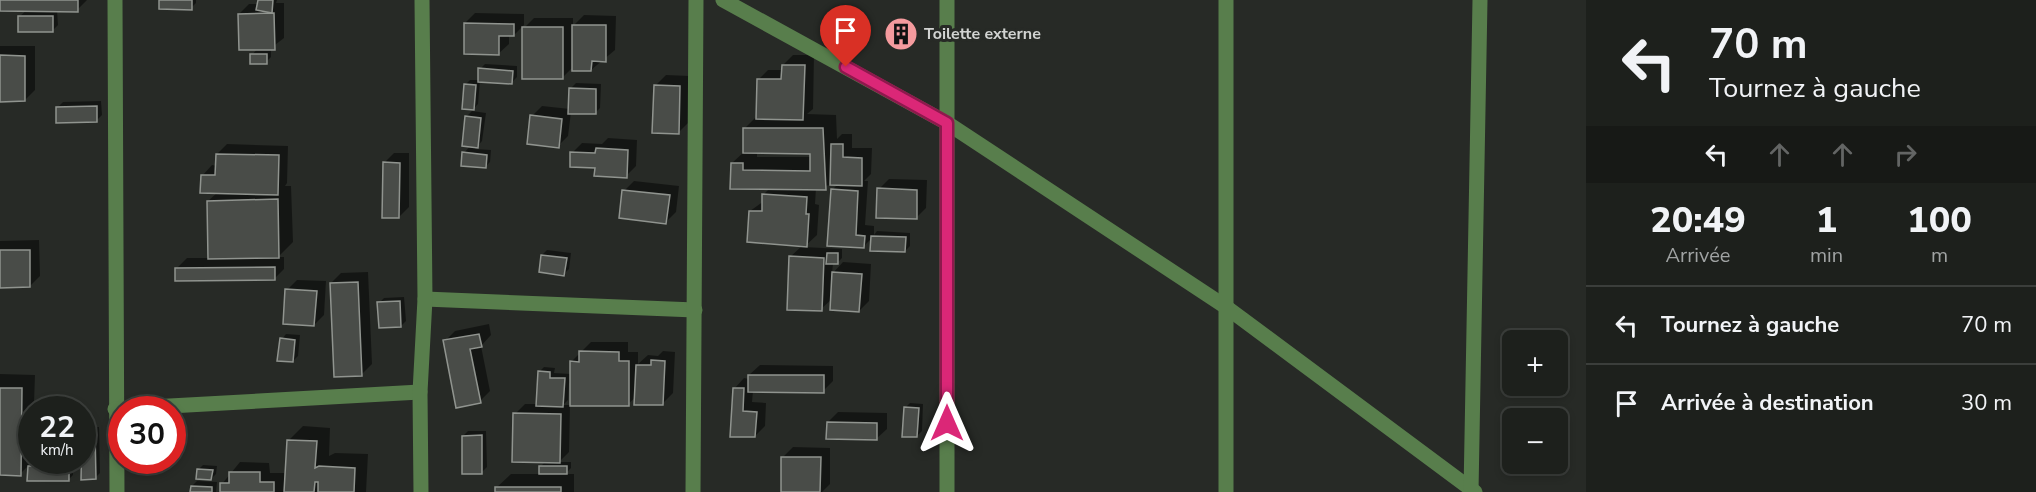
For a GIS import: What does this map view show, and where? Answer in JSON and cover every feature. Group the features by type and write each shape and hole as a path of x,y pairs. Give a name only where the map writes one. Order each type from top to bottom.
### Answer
{"street":[{"path":"115,0 115,396"},
{"path":"421,492 420,392 425,299 422,0"},
{"path":"693,492 696,0"},
{"path":"723,0 947,123 1226,307 1473,491"},
{"path":"947,0 947,492"},
{"path":"1226,0 1226,492"},
{"path":"1473,491 1480,0"},
{"path":"425,299 694,310"},
{"path":"186,405 420,392"},
{"path":"117,474 117,492"}],"building":[{"path":"0,0 78,0 78,12 0,11"},
{"path":"159,0 192,0 192,10 159,9"},
{"path":"258,0 273,0 272,13 256,10"},
{"path":"274,13 275,50 239,50 238,14"},
{"path":"18,16 53,16 53,32 18,32"},
{"path":"464,23 514,24 514,36 499,36 499,55 464,54"},
{"name":"Toilette externe","path":"906,24 912,35 896,42 891,32"},
{"path":"572,25 606,25 606,62 592,61 591,71 572,71"},
{"path":"522,27 563,27 563,79 522,79"},
{"path":"250,54 267,54 267,64 250,64"},
{"path":"0,55 25,56 25,101 0,102"},
{"path":"782,65 805,65 803,120 756,119 757,79 781,79"},
{"path":"478,68 513,71 512,84 478,82"},
{"path":"464,84 476,85 474,110 462,109"},
{"path":"654,85 680,86 679,134 652,133"},
{"path":"569,88 596,89 596,114 568,114"},
{"path":"97,106 97,122 56,123 56,107"},
{"path":"530,115 562,119 559,148 527,144"},
{"path":"465,116 481,118 478,148 462,146"},
{"path":"743,128 823,128 826,190 730,189 731,163 743,163 743,170 810,171 810,154 743,153"},
{"path":"831,144 843,144 843,157 862,158 862,186 830,185"},
{"path":"596,148 628,150 627,178 594,176 595,168 570,167 570,152 595,153"},
{"path":"462,152 487,155 486,168 461,166"},
{"path":"216,154 279,155 278,195 200,193 201,175 215,175"},
{"path":"383,162 400,163 399,218 382,218"},
{"path":"877,188 917,190 917,219 876,218"},
{"path":"831,189 858,191 856,235 865,236 864,248 827,246"},
{"path":"622,190 670,195 666,224 619,218"},
{"path":"762,194 807,197 806,214 809,214 807,247 747,242 749,211 762,211"},
{"path":"278,199 279,258 208,259 207,201"},
{"path":"871,236 906,237 905,252 870,251"},
{"path":"0,250 30,250 30,287 0,288"},
{"path":"827,253 838,253 838,264 826,264"},
{"path":"541,255 567,258 564,276 539,272"},
{"path":"789,256 824,258 822,311 787,310"},
{"path":"275,267 275,280 175,281 175,268"},
{"path":"832,272 862,274 859,312 830,310"},
{"path":"358,282 362,376 334,377 330,283"},
{"path":"285,289 317,291 314,326 283,324"},
{"path":"400,301 401,327 379,328 377,302"},
{"path":"479,334 482,347 470,349 481,403 456,408 443,340"},
{"path":"280,338 295,340 293,362 277,361"},
{"path":"579,351 619,352 619,361 629,361 629,406 570,406 570,361 579,362"},
{"path":"651,360 665,361 663,405 634,405 636,365 651,365"},
{"path":"538,371 550,372 550,378 565,378 563,407 536,406"},
{"path":"748,375 824,375 824,393 748,392"},
{"path":"0,388 22,388 22,396 18,396 18,474 21,476 0,475"},
{"path":"733,388 744,388 743,411 757,412 755,437 730,437"},
{"path":"904,407 919,408 917,437 902,437"},
{"path":"513,413 561,414 560,463 512,462"},
{"path":"827,422 877,423 877,440 826,439"},
{"path":"482,435 482,474 462,474 462,436"},
{"path":"287,440 317,441 315,468 319,466 355,468 354,492 318,492 318,482 315,482 314,492 284,492"},
{"path":"781,457 821,457 820,492 781,492"},
{"path":"539,466 567,466 567,474 539,474"},
{"path":"197,469 213,470 211,480 196,479"},
{"path":"229,472 260,472 260,482 274,482 274,492 220,492 220,483 229,483"},
{"path":"27,474 69,474 69,481 27,481"},
{"path":"81,474 96,474 96,479 81,480"},
{"path":"191,486 212,487 212,492 190,492"},
{"path":"495,487 561,487 561,492 495,492"}],"place":[{"name":"Toilette externe","path":"901,34"}],"route":[{"path":"846,67 947,123 947,423"}]}
